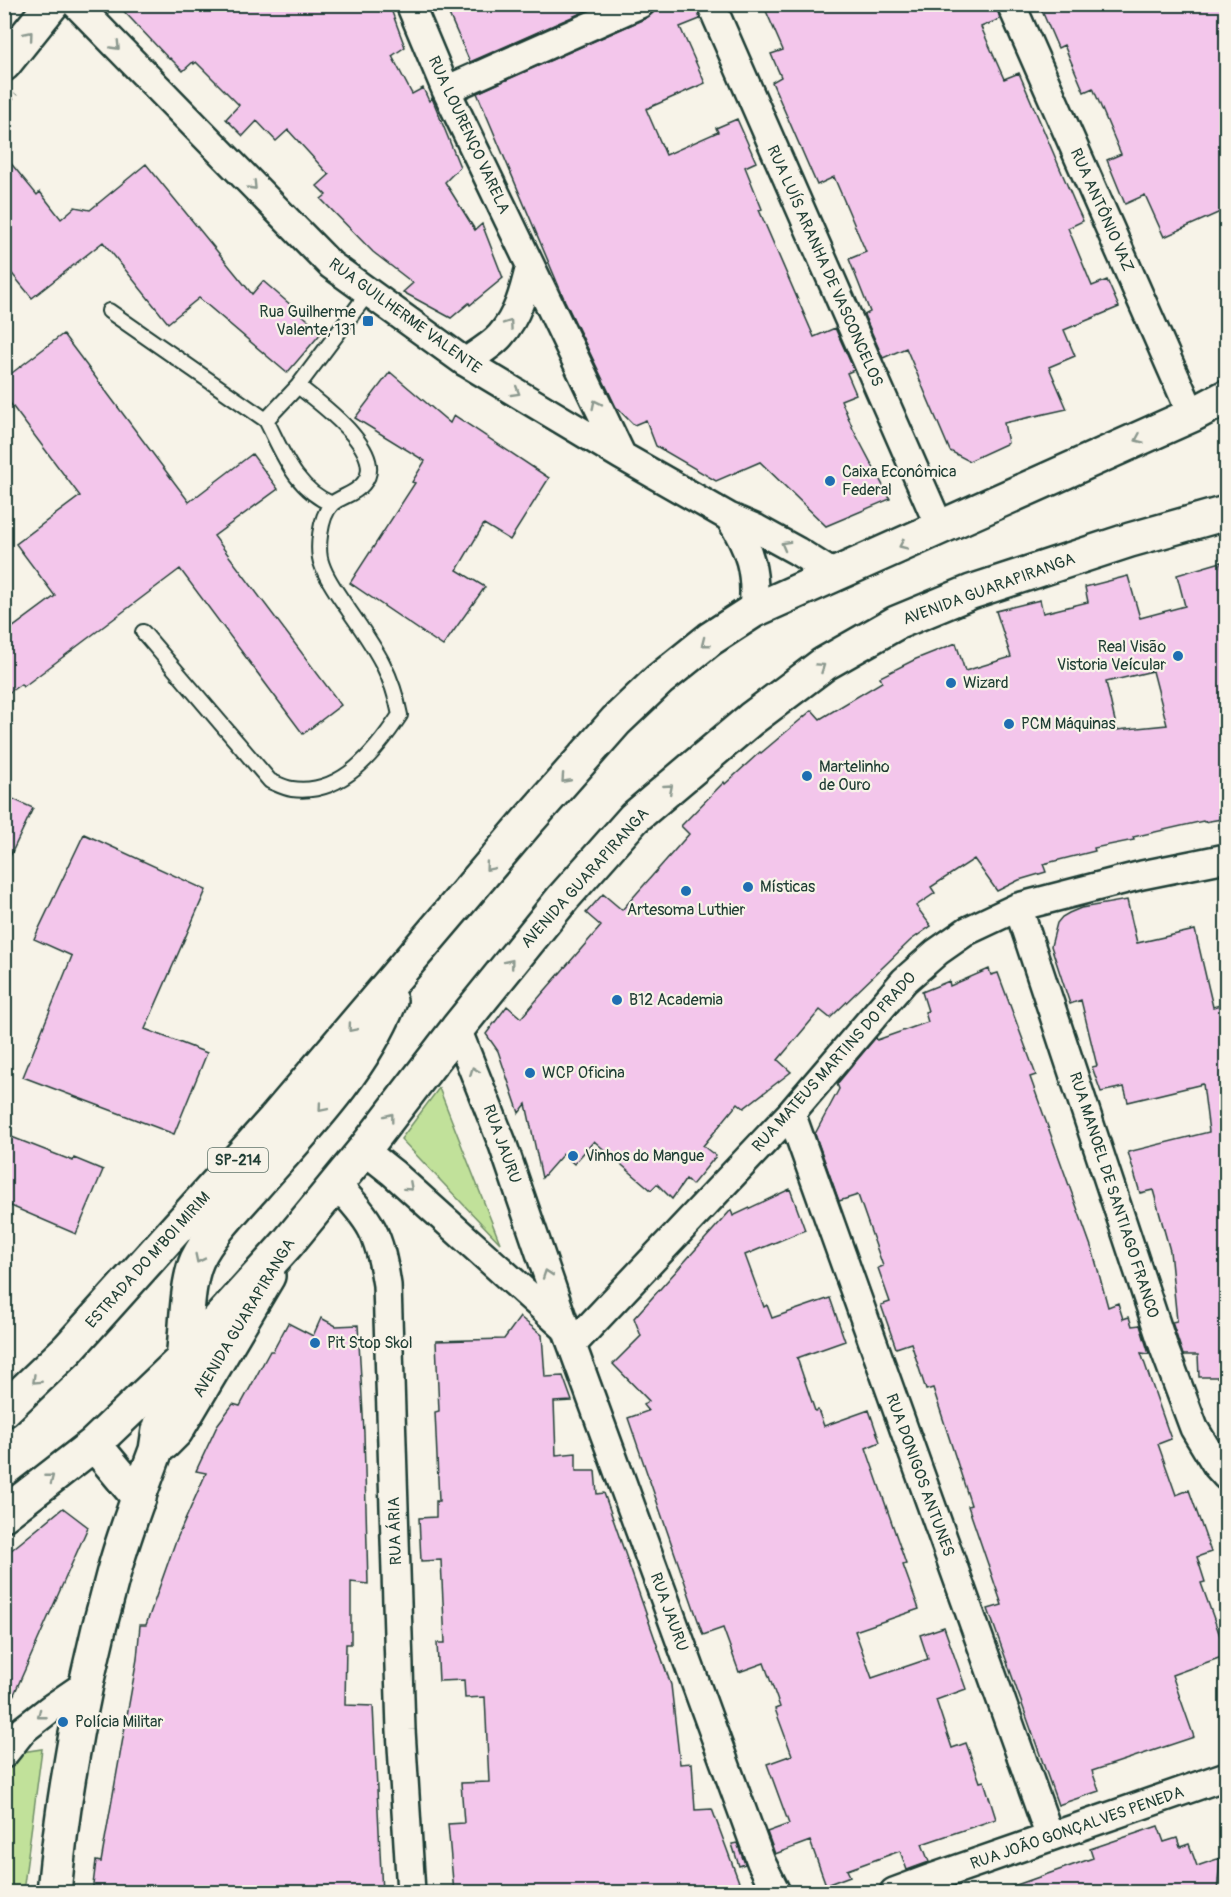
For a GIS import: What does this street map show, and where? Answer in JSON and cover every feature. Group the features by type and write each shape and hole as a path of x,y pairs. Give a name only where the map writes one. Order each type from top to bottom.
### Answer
{"main road":[{"path":"4,64 52,4"},
{"path":"183,1359 190,1285 197,1260 236,1207 326,1104 366,1052 381,1024 404,968 616,721 659,680 710,639 753,610 836,575 1192,415 1227,397"},
{"name":"AVENIDA GUARAPIRANGA","path":"156,1450 176,1431 287,1244 563,898 634,818 751,719 824,664 896,623 971,592 1130,540 1227,513"},
{"name":"ESTRADA DO M'BOI MIRIM","path":"4,1410 92,1323 274,1120 404,968"},
{"path":"4,1514 94,1444 183,1359 287,1244"},
{"name":"AVENIDA GUARAPIRANGA","path":"54,1893 75,1735 86,1685 113,1574 156,1450 159,1430 183,1359"},
{"path":"94,1444 139,1498"}],"street":[{"name":"RUA GUILHERME VALENTE","path":"76,4 331,265 368,293 465,362 622,456 729,517 757,529 836,575"},
{"name":"RUA LOURENÇO VARELA","path":"410,4 447,90 622,456"},
{"path":"447,90 640,4"},
{"name":"RUA LUÍS ARANHA DE VASCONCELOS","path":"711,4 940,528"},
{"name":"RUA ANTÔNIO VAZ","path":"1011,4 1192,415"},
{"path":"465,362 499,338 514,317 523,296 530,266"},
{"name":"RUA GUILHERME VALENTE","path":"729,517 744,539 749,553 754,577 753,610"},
{"name":"RUA MATEUS MARTINS DO PRADO","path":"569,1337 791,1113 904,981 937,952 967,931 1018,907 1142,875 1227,858"},
{"name":"RUA MANOEL DE SANTIAGO FRANCO","path":"1018,907 1164,1348 1194,1428 1216,1466 1227,1476"},
{"name":"RUA JAURU","path":"457,1029 503,1145 569,1337 761,1862 776,1893"},
{"name":"RUA DONIGOS ANTUNES","path":"791,1113 1050,1837"},
{"name":"RUA JAURU","path":"364,1150 393,1173 569,1337"},
{"name":"RUA ÁRIA","path":"336,1184 373,1226 382,1252 387,1285 401,1730 411,1893"},
{"path":"4,1754 23,1730 86,1685"},
{"name":"RUA JOÃO GONÇALVES PENEDA","path":"894,1893 1227,1776"}],"lane":[{"path":"266,420 297,386 368,293"},
{"path":"109,311 266,420 291,470 316,498 332,504"},
{"path":"143,632 270,782 292,789 321,788 357,769 381,744 400,715 395,689 382,659 340,597 322,565 319,543 322,523 332,504 351,494 364,483 369,468 363,451 341,421 297,386"}],"green space":[{"path":"439,1088 500,1243 401,1139"},
{"path":"42,1749 23,1892 5,1892 4,1775 15,1753"}],"building":[{"path":"117,4 389,4 405,47 392,56 412,94 423,88 429,101 432,98 460,167 445,182 475,230 482,224 503,278 451,318 403,292 413,283 373,252 321,199 326,195 317,186 329,175 288,130 276,141 257,121 243,136 226,119 239,105 196,62 183,71"},
{"path":"470,4 599,5 470,62 449,14"},
{"path":"656,4 696,4 700,19 680,27 705,83 646,109 666,155 718,132 716,128 737,119 756,162 745,167 762,209 759,210 814,337 835,328 854,370 847,373 856,394 841,400 853,429 890,499 826,526 760,462 716,481 656,446 646,420 634,425 616,407 565,301 477,93 646,18 653,13"},
{"path":"763,4 996,4 1000,19 981,27 1004,79 1019,73 1083,221 1068,228 1092,286 1107,280 1119,307 1064,330 1075,356 1049,367 1067,409 1004,423 1008,443 969,461 950,451 906,348 883,358 864,315 870,312 849,259 866,252 834,177 817,185 772,82 781,77 771,54 783,50"},
{"path":"1039,4 1227,4 1227,209 1164,237 1145,195 1125,204 1107,160 1121,154 1093,88 1084,92 1064,45 1058,48"},
{"path":"4,155 37,195 40,192 61,219 75,207 90,210 146,164 252,294 263,281 322,332 287,373 199,298 168,323 103,242 32,298 4,264"},
{"path":"63,334 189,502 252,454 278,489 214,536 341,705 303,734 180,569 23,687 21,684 4,696 4,634 55,596 16,544 80,496 4,395 4,379"},
{"path":"390,372 450,423 454,415 549,478 510,540 484,524 457,570 485,587 443,646 350,583 415,483 412,482 425,461 355,418"},
{"path":"1221,562 1227,584 1227,818 1203,821 1133,837 1134,840 1094,848 1095,851 1043,864 1046,872 1019,880 997,891 974,859 931,887 935,893 916,906 931,926 911,940 830,1018 820,1010 778,1060 791,1072 744,1108 738,1103 703,1146 716,1156 692,1185 686,1179 672,1199 657,1184 651,1190 594,1141 574,1164 563,1154 542,1178 526,1104 519,1113 498,1051 486,1034 507,1006 521,1018 601,926 586,913 603,894 622,910 689,834 681,826 724,782 725,784 812,710 820,719 882,682 880,677 956,643 965,671 1011,657 996,611 1040,600 1043,613 1088,602 1085,587 1128,576 1140,618 1185,606 1177,575","holes":["1153,671 1167,725 1117,730 1106,682"]},
{"path":"4,795 33,808 4,869"},
{"path":"84,834 206,890 145,1029 207,1053 174,1134 23,1077 72,956 34,939"},
{"path":"1127,900 1137,943 1195,930 1213,1007 1227,1003 1227,1377 1199,1377 1198,1355 1183,1355 1172,1322 1177,1321 1170,1251 1153,1190 1140,1193 1128,1152 1209,1132 1203,1084 1128,1102 1124,1087 1101,1092 1092,1067 1097,1066 1081,1000 1070,1004 1051,946 1057,923 1062,917 1081,908"},
{"path":"989,969 991,975 998,973 1036,1075 1030,1077 1093,1252 1108,1307 1118,1303 1123,1319 1129,1317 1132,1326 1140,1325 1149,1354 1141,1353 1171,1439 1158,1444 1176,1495 1189,1490 1211,1552 1197,1557 1205,1582 1201,1583 1227,1655 1172,1675 1194,1737 1092,1771 1099,1791 1058,1805 988,1609 1002,1605 968,1506 971,1505 933,1388 926,1390 911,1343 896,1348 881,1305 890,1302 878,1268 883,1266 858,1195 839,1201 815,1134 839,1089 837,1084 876,1037 877,1040 928,1022 925,1012 928,1011 922,992 949,981 950,986"},
{"path":"4,1134 103,1170 76,1234 4,1203"},
{"path":"790,1189 805,1230 745,1255 764,1307 767,1305 772,1318 830,1298 845,1341 797,1358 815,1411 818,1410 824,1426 869,1410 880,1442 866,1448 919,1609 855,1631 872,1678 928,1659 920,1635 944,1627 966,1689 936,1700 952,1748 966,1743 980,1782 984,1781 996,1819 922,1844 929,1862 907,1870 900,1851 847,1870 850,1876 826,1885 810,1841 775,1854 767,1832 789,1824 767,1764 792,1755 775,1709 780,1707 764,1663 739,1672 723,1628 703,1635 628,1418 648,1411 643,1405 649,1401 613,1364 641,1336 634,1318 731,1210 733,1216"},
{"path":"520,1317 542,1335 545,1377 563,1376 572,1401 554,1402 556,1455 576,1453 576,1471 595,1471 597,1494 604,1493 671,1685 680,1764 692,1763 695,1810 712,1809 743,1893 454,1893 448,1824 464,1823 461,1783 489,1782 485,1697 465,1698 464,1680 439,1681 437,1643 445,1643 441,1560 421,1561 419,1518 436,1517 436,1501 439,1501 435,1412 439,1411 436,1341 504,1339"},
{"path":"321,1318 336,1326 358,1325 364,1433 368,1584 351,1582 351,1644 346,1644 345,1705 373,1706 382,1893 92,1893 96,1861 101,1862 137,1659 140,1625 146,1625 175,1543 206,1473 196,1471 218,1424 233,1404 240,1406 288,1323 313,1336"},
{"path":"63,1508 88,1527 4,1717 4,1556"},
{"path":"1158,1826 1164,1842 1177,1838 1180,1847 1189,1844 1197,1866 1220,1858 1217,1893 1005,1893 1005,1889 1093,1858 1090,1849"},
{"path":"737,1843 745,1864 739,1866 732,1844"}],"place":[{"name":"Rua Guilherme Valente, 131","path":"368,321"},
{"name":"Caixa Econômica Federal","path":"830,481"},
{"name":"Real Visão Vistoria Veícular","path":"1178,656"},
{"name":"Wizard","path":"951,683"},
{"name":"PCM Máquinas","path":"1009,724"},
{"name":"Martelinho de Ouro","path":"807,776"},
{"name":"Místicas","path":"748,887"},
{"name":"Artesoma Luthier","path":"686,891"},
{"name":"B12 Academia","path":"617,1000"},
{"name":"WCP Oficina","path":"530,1073"},
{"name":"Vinhos do Mangue","path":"573,1156"},
{"name":"Pit Stop Skol","path":"315,1343"},
{"name":"Polícia Militar","path":"63,1722"}]}
